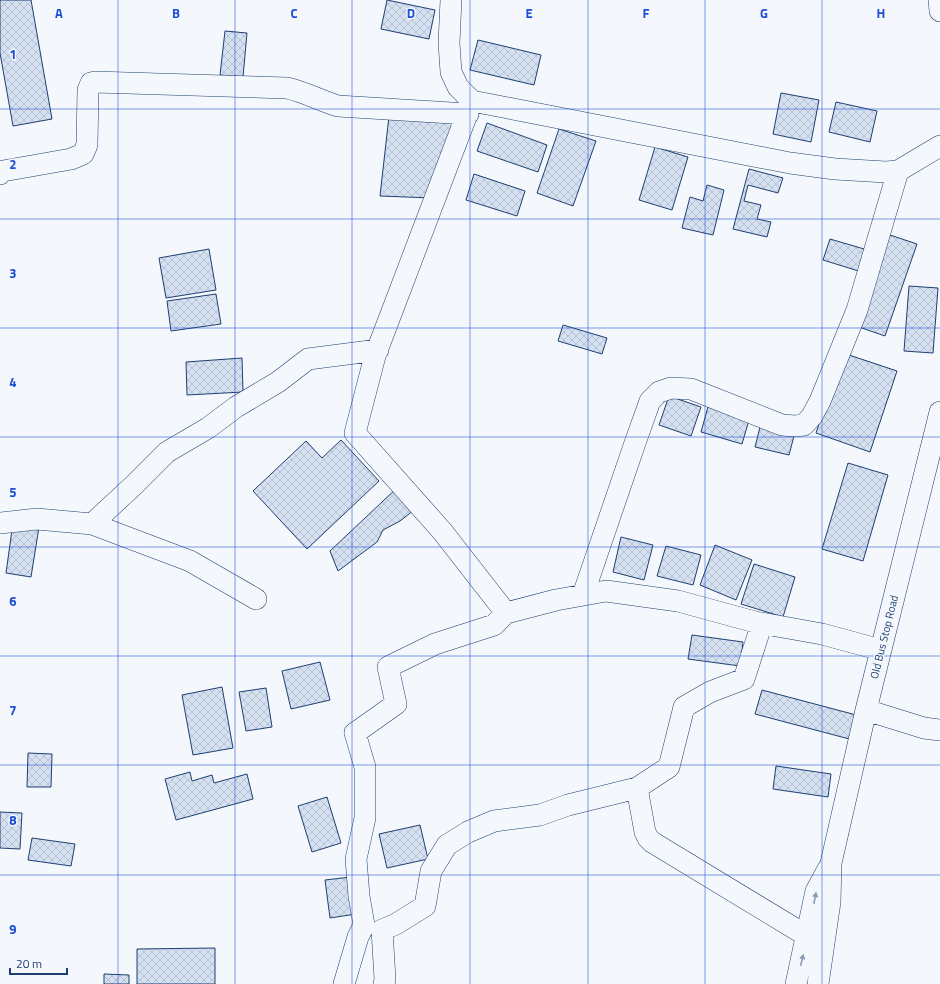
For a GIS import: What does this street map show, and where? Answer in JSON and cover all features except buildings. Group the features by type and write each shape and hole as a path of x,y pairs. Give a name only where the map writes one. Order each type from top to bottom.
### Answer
{"street":[{"path":"452,0 450,43 451,72 470,108"},
{"path":"939,0 940,11"},
{"path":"0,174 4,171 71,159 83,154 87,145 88,90 91,83 94,82 287,88 301,91 321,101 338,106 470,108 790,163 835,169 886,172 898,171 940,146"},
{"path":"470,108 378,350 355,433 442,531 506,613"},
{"path":"583,595 650,401 659,392 671,388 691,390 782,425 804,425 812,416 820,402 858,310 898,171"},
{"path":"92,524 134,485 166,452 208,428 236,407 278,382 308,359 378,350"},
{"name":"Old Bus Stop Road","path":"818,984 830,902 831,863 866,710 940,412"},
{"path":"0,523 37,519 92,524 190,561 256,599"},
{"path":"344,984 358,937 364,925 359,896 356,859 365,818 366,767 355,733 396,704 388,667 435,644 494,625 506,613 556,600 606,591 678,601 762,623 822,634 881,650"},
{"path":"384,984 382,930 396,924 425,906 431,871 448,845 468,832 494,821 540,815 568,805 638,788 670,767 684,708 710,692 744,679 762,623"},
{"path":"866,710 924,728 940,730"},
{"path":"638,788 645,832 652,842 807,936"},
{"name":"Old Bus Stop Road","path":"796,984 816,891 831,863"}]}
